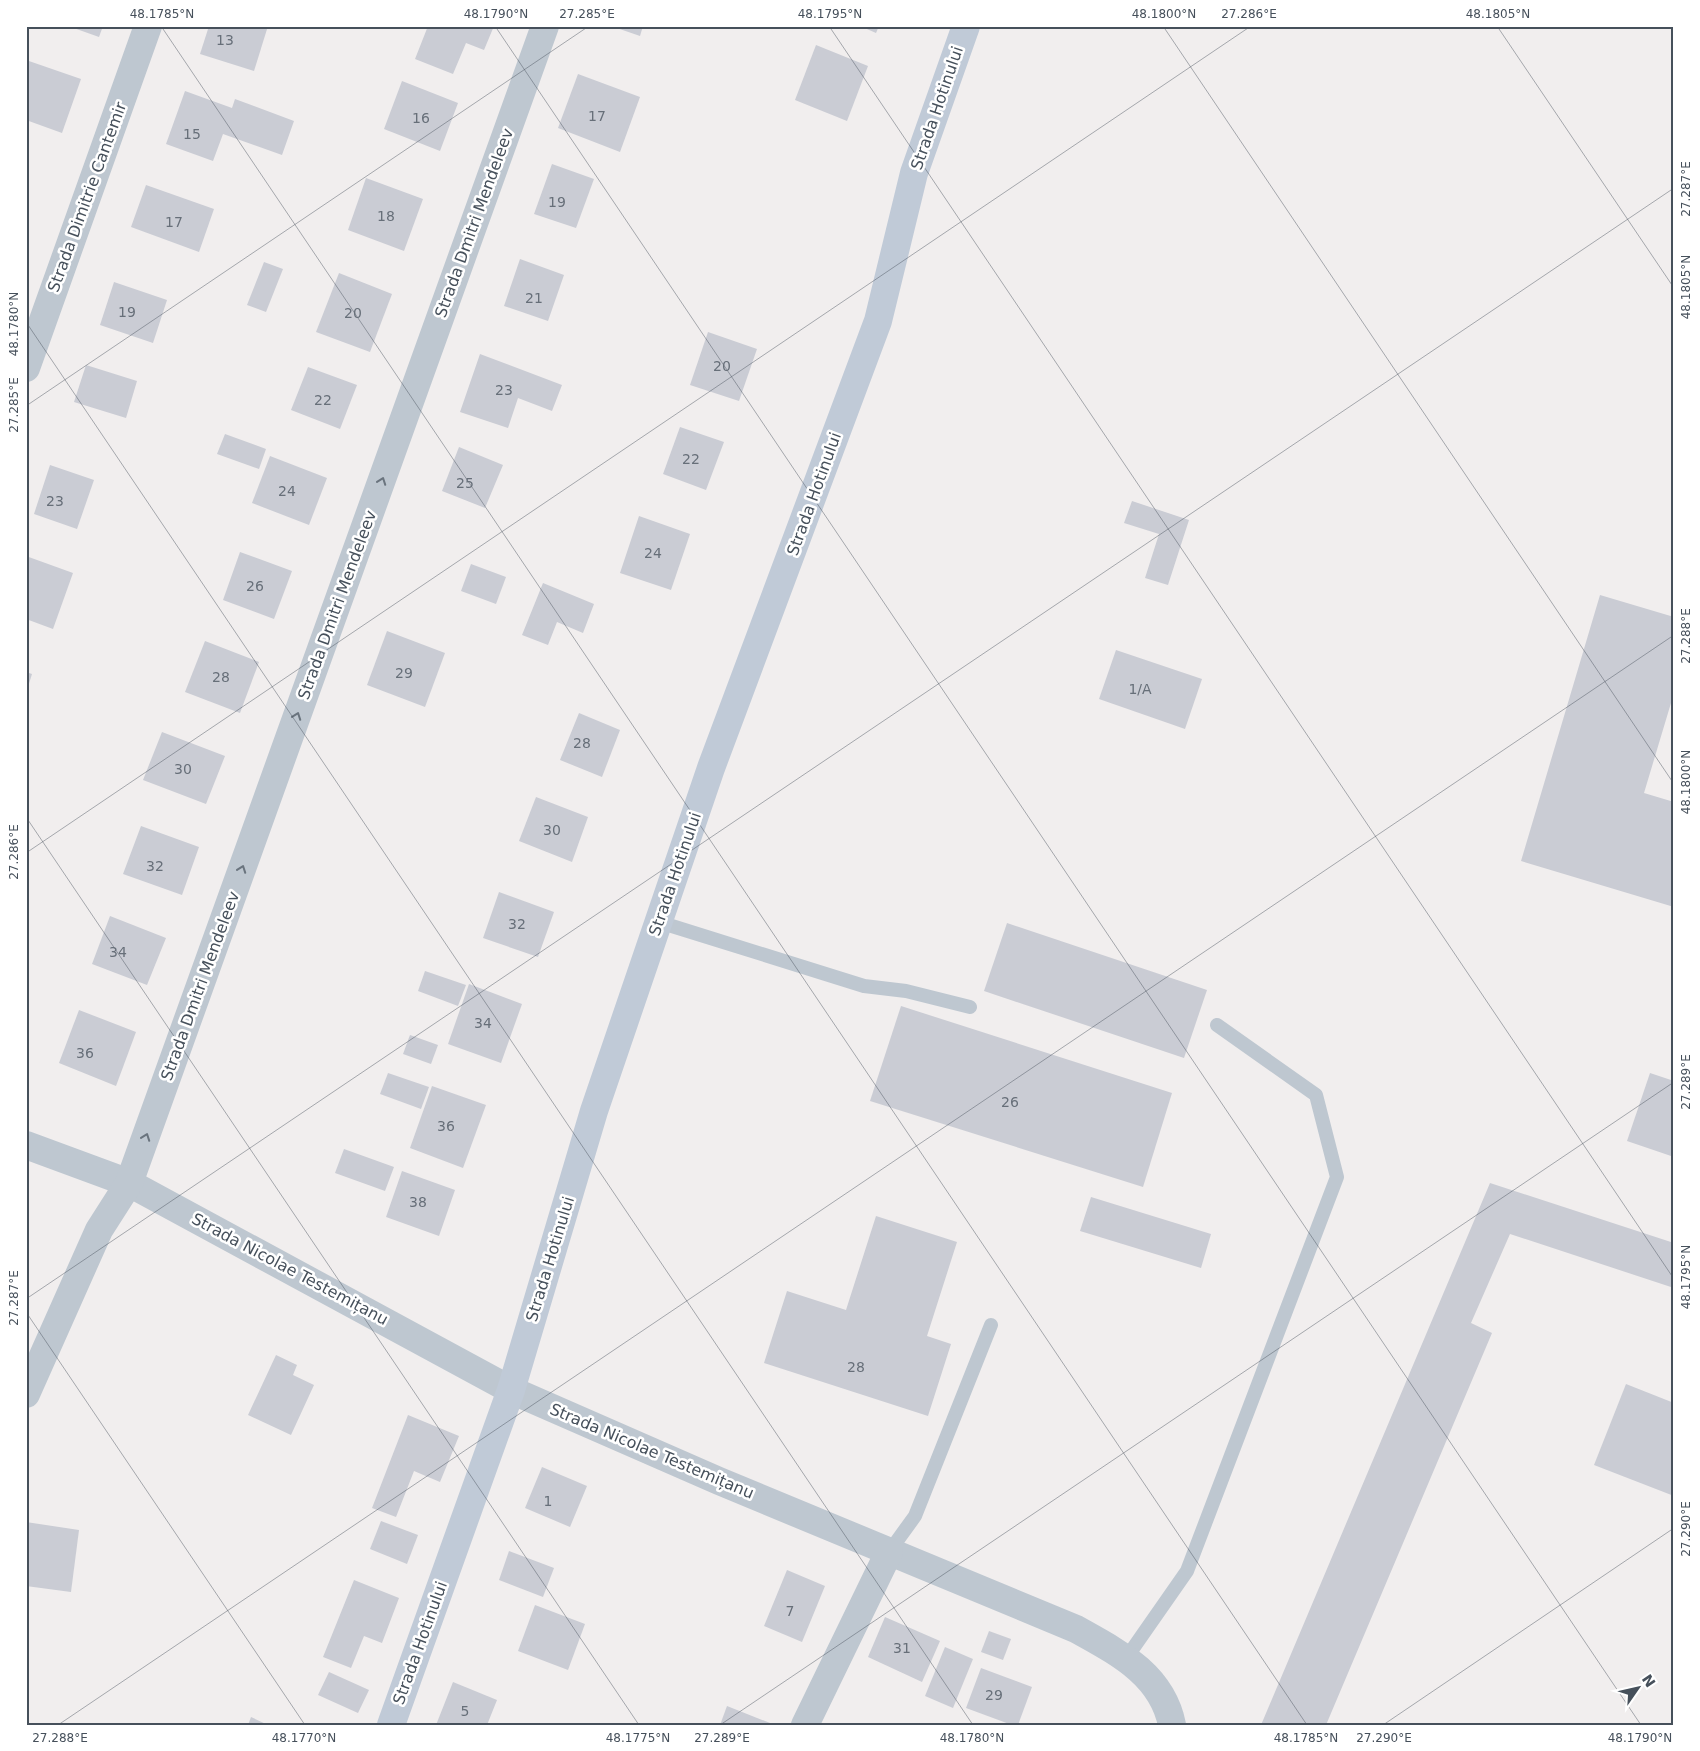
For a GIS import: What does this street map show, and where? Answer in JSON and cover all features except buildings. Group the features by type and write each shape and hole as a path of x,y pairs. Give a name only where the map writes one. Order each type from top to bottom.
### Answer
{"street":[{"name":"Strada Dimitrie Cantemir","path":"26,368 148,26"},
{"name":"Strada Dmitri Mendeleev","path":"129,1183 545,26"},
{"name":"Strada Hotinului","path":"391,1725 511,1390 594,1111 712,768 878,321 914,173 966,26"},
{"name":"Strada Nicolae Testemițanu","path":"26,1144 129,1183 511,1390 889,1552 1076,1629 1127,1657 1153,1682 1171,1718"},
{"path":"26,1394 99,1230 129,1183"},
{"path":"805,1725 889,1552"}],"lane":[{"path":"659,922 864,986 906,991 970,1007"},
{"path":"1127,1657 1187,1571 1337,1176 1316,1095 1217,1025"},
{"path":"889,1552 914,1516 991,1325"}]}
